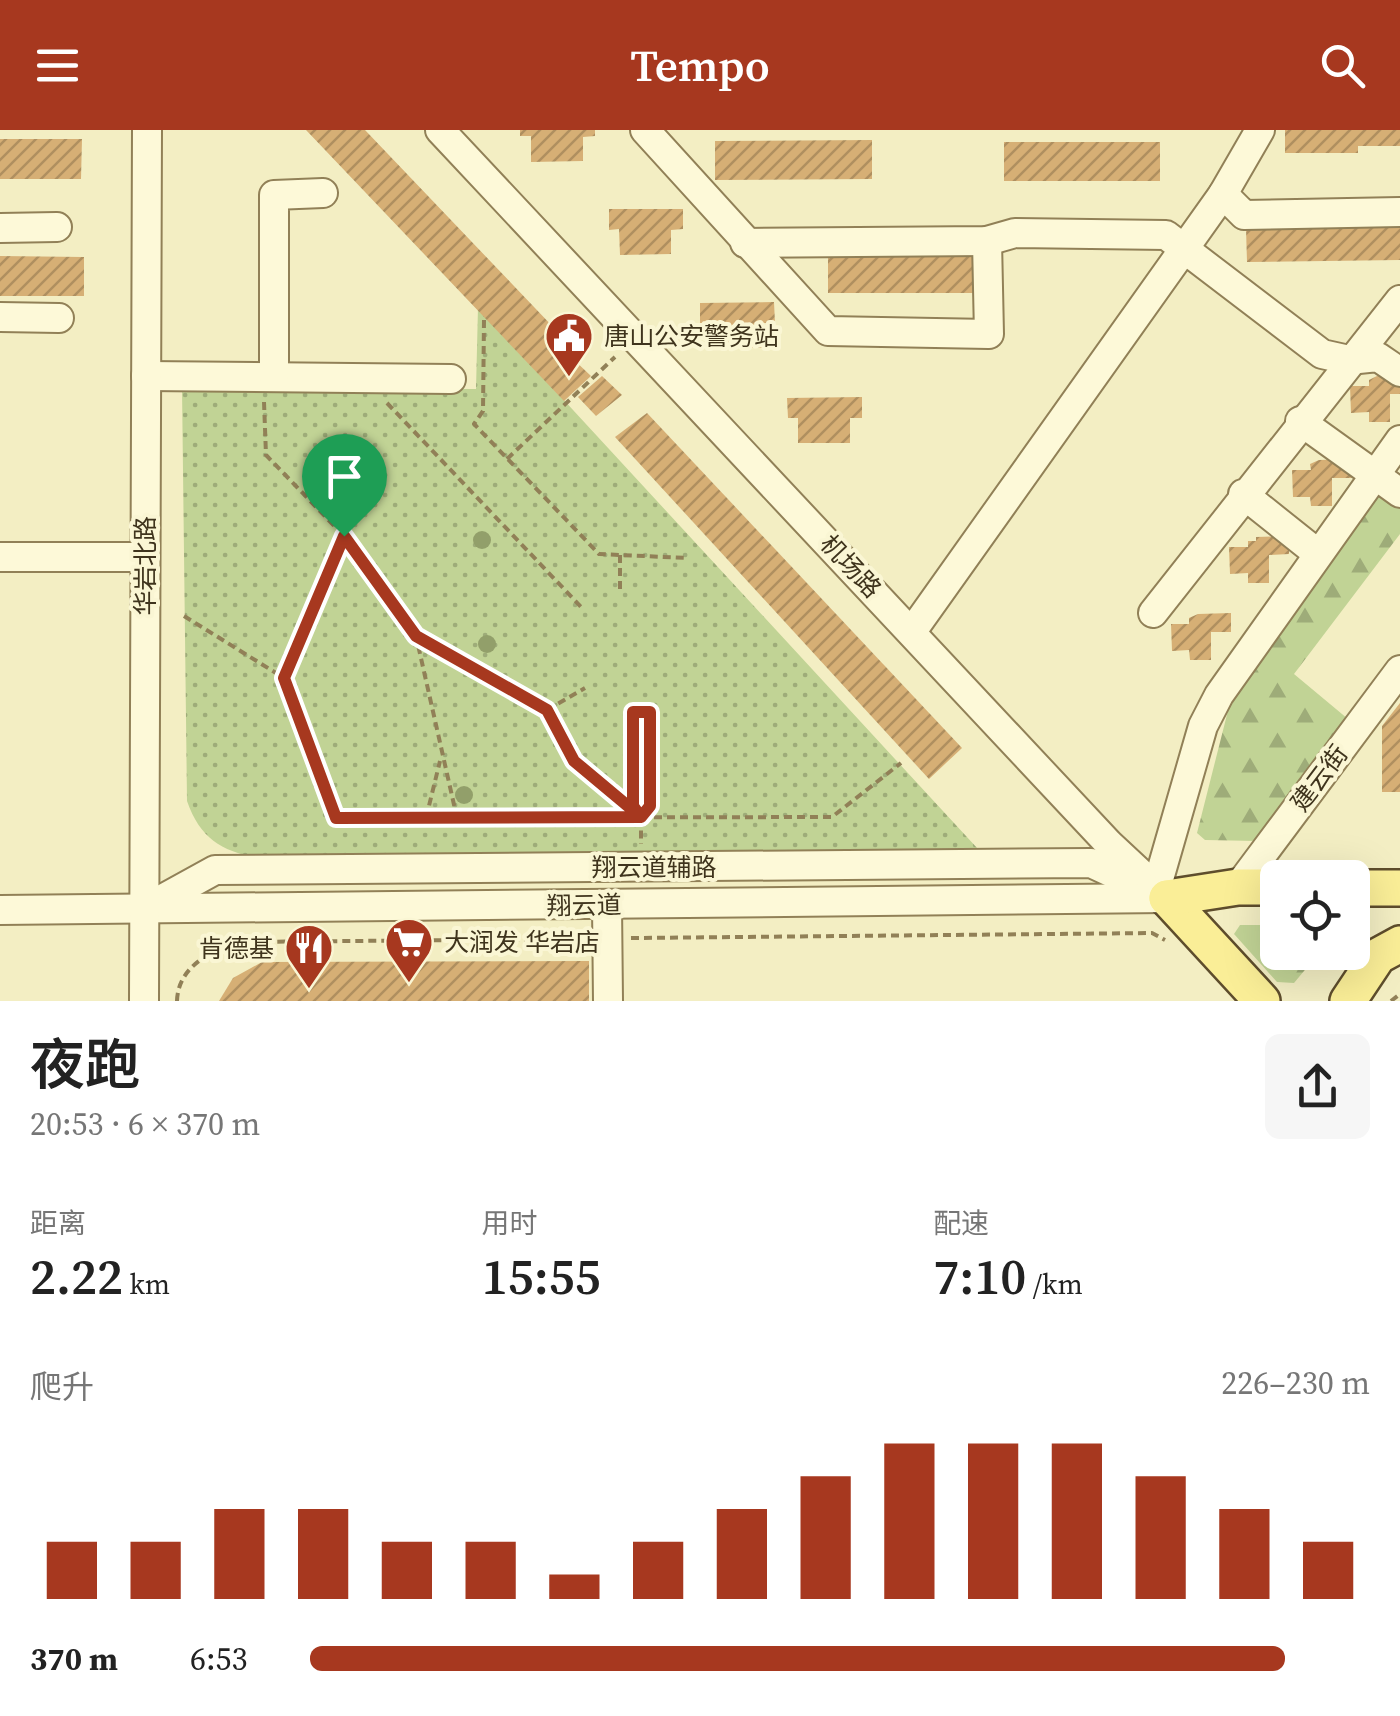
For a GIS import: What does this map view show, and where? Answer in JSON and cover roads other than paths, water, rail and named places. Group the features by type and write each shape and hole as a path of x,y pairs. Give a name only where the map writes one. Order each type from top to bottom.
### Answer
{"main road":[{"path":"1206,938 1213,914 1238,887"},
{"path":"1162,892 1260,887"},
{"path":"1370,888 1400,888"},
{"name":"机场路","path":"1162,892 1262,1000"},
{"path":"1348,1001 1393,951"}],"street":[{"name":"华岩北路","path":"144,1001 147,130"},
{"name":"机场路","path":"440,130 1109,844 1162,892"},
{"path":"645,130 828,331 990,334 987,241"},
{"path":"912,630 1223,194 1260,130"},
{"path":"269,377 274,195 323,193"},
{"path":"1223,194 1244,216 1400,212"},
{"path":"0,228 57,227"},
{"path":"745,243 987,241 1015,232 1166,235 1322,354 1349,360 1378,357 1400,372"},
{"path":"1152,613 1300,421 1400,300"},
{"path":"0,317 59,318"},
{"path":"146,376 451,379"},
{"path":"1300,421 1400,493"},
{"path":"1162,892 1202,726 1219,695 1317,553 1400,440"},
{"path":"1243,494 1317,553"},
{"path":"0,556 146,557"},
{"name":"建云街","path":"1238,887 1400,670"},
{"name":"翔云道辅路","path":"144,910 215,870 1091,863 1162,892"},
{"name":"翔云道","path":"0,910 607,905 1162,892"},
{"path":"607,905 608,1001"}],"place":[{"name":"唐山公安警务站","path":"569,378"},
{"name":"大润发 华岩店","path":"409,984"},
{"name":"肯德基","path":"309,990"}]}
